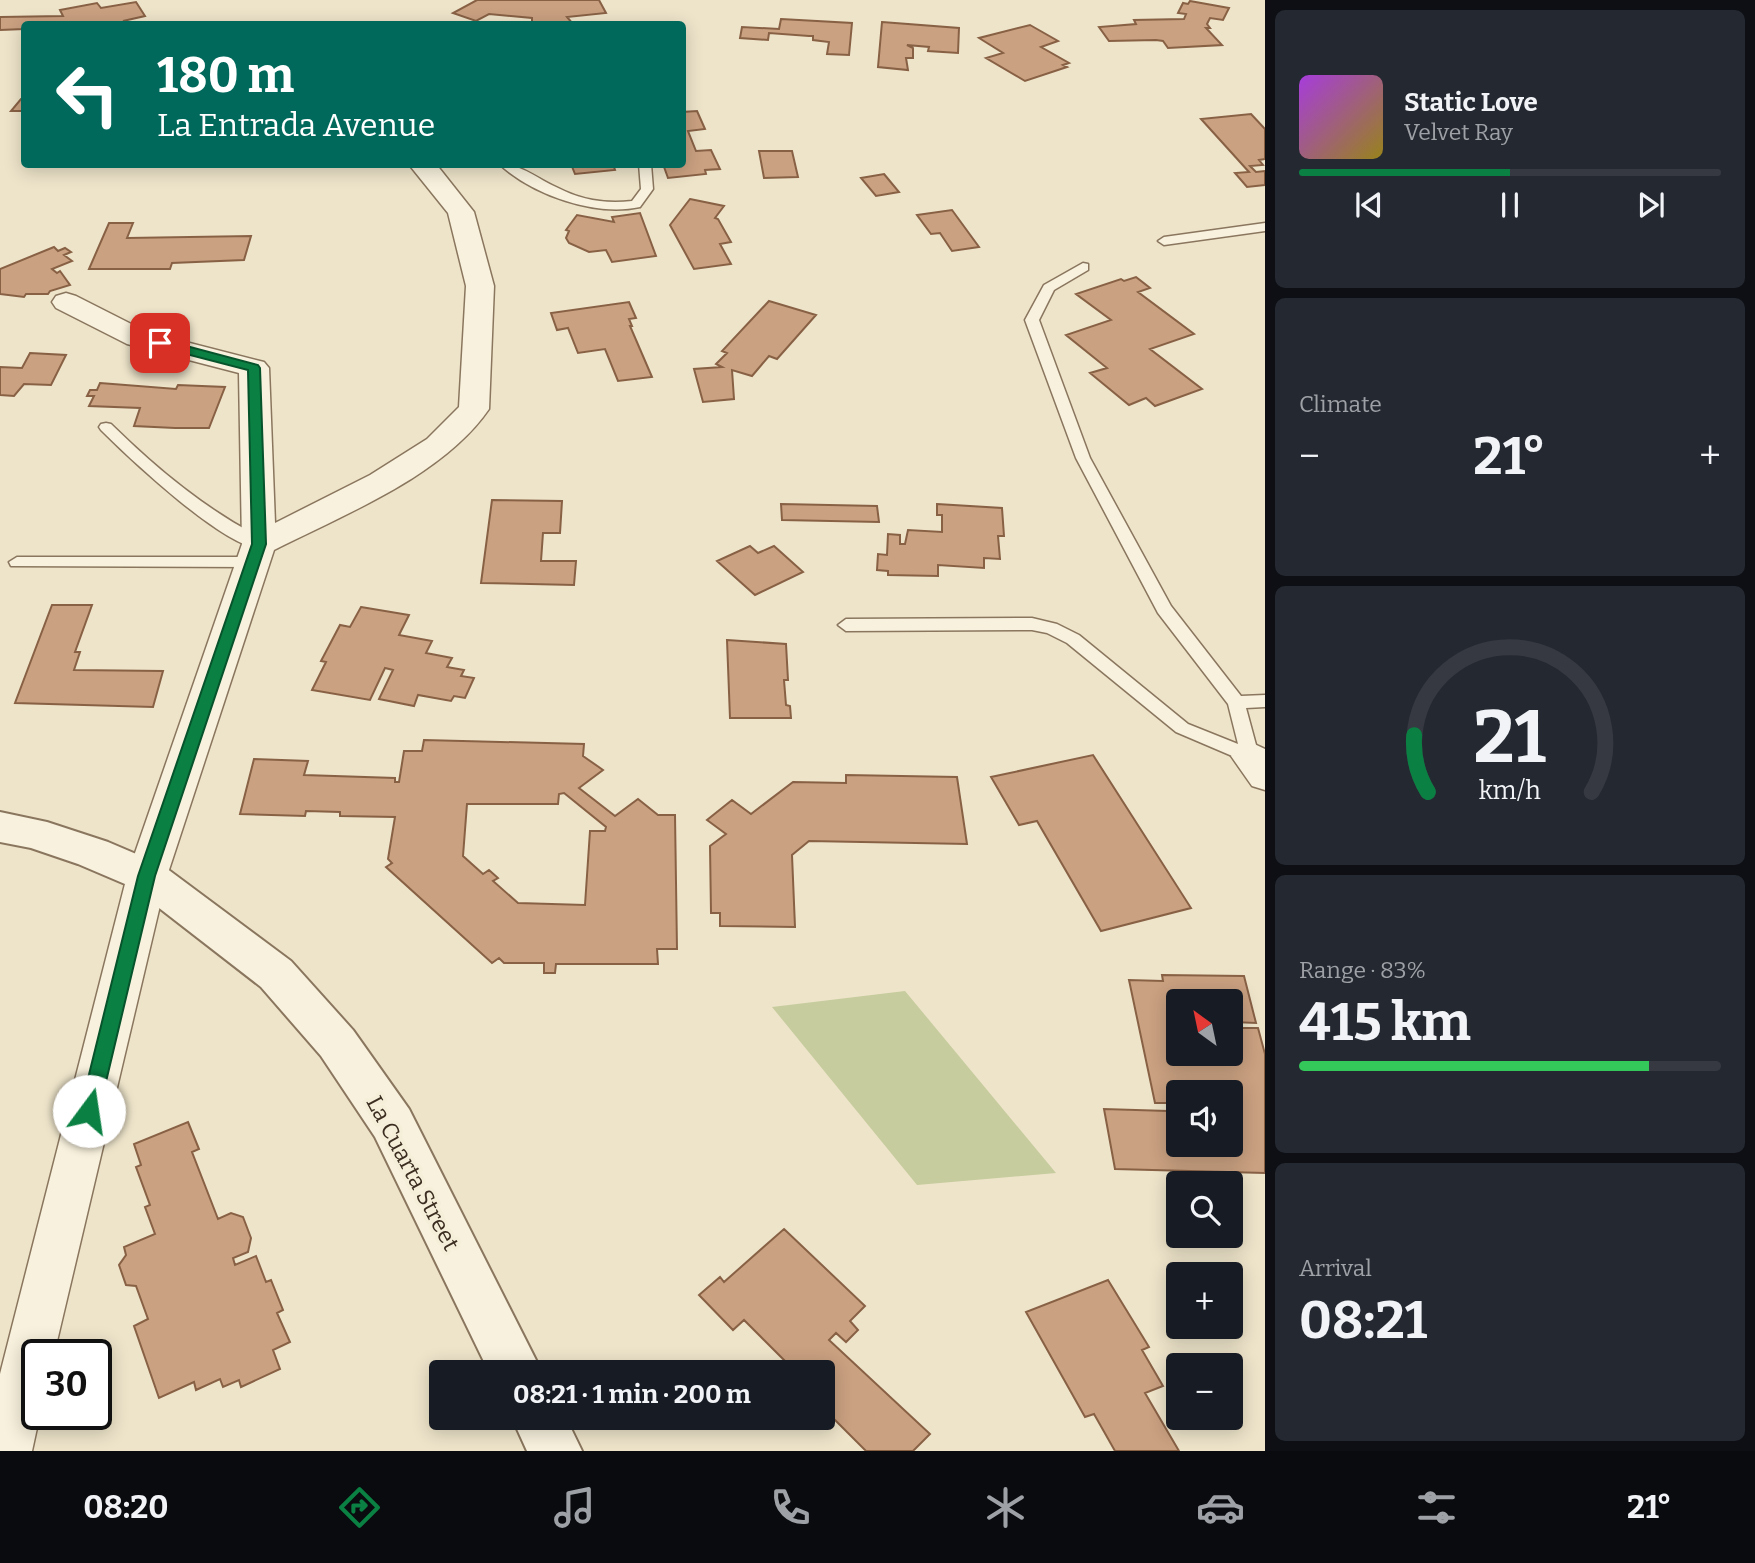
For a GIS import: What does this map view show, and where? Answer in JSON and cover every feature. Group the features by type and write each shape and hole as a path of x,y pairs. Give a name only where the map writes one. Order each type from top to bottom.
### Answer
{"street":[{"path":"256,553 382,482 438,446 474,409 480,286 461,212 428,168"},
{"path":"6,1451 147,876 256,553 254,368 137,338 66,302"},
{"name":"La Cuarta Street","path":"0,827 33,833 93,853 147,876 276,974 337,1042 392,1123 510,1360"},
{"path":"544,1430 555,1451"}],"lane":[{"path":"512,168 577,203 616,208 636,204 647,189 645,168"},
{"path":"1164,241 1265,228"},
{"path":"1083,267 1049,288 1032,320 1083,458 1164,609 1236,702 1257,766"},
{"path":"106,427 174,493 256,553"},
{"path":"17,562 256,553"},
{"path":"846,625 969,623 1032,624 1051,628 1073,639 1182,728 1257,766"},
{"path":"1236,702 1265,701"}],"green space":[{"path":"905,991 1056,1173 917,1185 772,1007"}],"building":[{"path":"477,0 599,0 606,13 567,17 570,21 532,21 532,18 489,14 476,21 453,13"},
{"path":"1190,1 1229,8 1223,20 1210,18 1207,24 1210,28 1206,28 1222,45 1168,48 1163,41 1156,40 1109,41 1099,27 1136,24 1134,20 1184,19 1186,14 1178,13 1183,3 1188,4"},
{"path":"136,2 145,16 123,21 21,21 21,29 0,30 0,17 63,16 60,10 97,3 101,8"},
{"path":"781,19 852,23 849,55 827,54 829,42 813,40 813,36 769,33 768,40 740,38 742,27 779,29"},
{"path":"882,22 959,28 958,53 928,51 929,47 907,45 913,48 913,58 906,58 908,70 878,67"},
{"path":"1030,25 1058,41 1041,47 1069,63 1063,65 1067,67 1025,81 986,58 1003,53 979,38"},
{"path":"21,99 21,111 11,111"},
{"path":"697,111 705,129 688,131 696,151 711,150 720,169 705,170 706,174 668,178 664,168 686,168 686,112"},
{"path":"1251,114 1265,129 1265,159 1259,160 1263,165 1250,166 1256,172 1265,171 1265,185 1247,187 1235,173 1249,172 1201,119"},
{"path":"759,151 792,151 798,177 764,178"},
{"path":"573,168 615,170 575,174"},
{"path":"884,174 899,192 876,196 861,178"},
{"path":"690,199 724,206 715,218 731,242 720,244 731,264 694,269 670,225"},
{"path":"952,210 979,247 952,251 940,233 931,234 917,215"},
{"path":"640,213 656,256 612,262 606,250 589,252 569,243 566,238 569,231 566,230 577,215 614,222 612,217"},
{"path":"109,223 133,223 127,238 251,236 244,260 172,263 170,269 89,269"},
{"path":"54,247 58,251 65,248 71,252 64,255 72,261 52,269 57,273 60,271 70,285 48,294 26,294 24,297 0,294 0,269"},
{"path":"1136,277 1150,288 1138,292 1194,334 1150,349 1202,389 1155,406 1146,398 1129,405 1090,373 1107,368 1066,335 1111,320 1076,294 1121,279 1124,281"},
{"path":"769,301 816,315 777,359 769,356 752,376 732,370 734,399 703,402 694,369 722,367 716,364 727,353 722,351"},
{"path":"629,302 636,318 629,319 630,326 652,377 618,381 605,349 578,353 568,328 557,330 551,313"},
{"path":"30,353 66,355 51,385 24,384 14,396 0,395 0,367 22,368"},
{"path":"100,383 176,389 178,385 225,387 209,428 175,428 134,426 140,408 89,406 94,396 87,396 90,390 97,390"},
{"path":"492,500 562,501 560,533 543,533 541,561 576,561 574,585 481,583"},
{"path":"781,504 877,506 879,522 782,520"},
{"path":"937,504 1002,508 1004,536 998,536 1000,559 984,558 984,568 938,565 938,576 888,575 888,571 877,570 878,554 887,555 888,534 900,535 900,544 905,544 908,530 942,532 942,515 937,515"},
{"path":"750,546 758,553 774,546 803,572 755,595 717,561"},
{"path":"52,605 92,605 75,652 80,652 74,670 163,671 153,707 15,703"},
{"path":"361,607 409,615 399,635 432,641 426,653 452,658 447,667 464,670 461,676 474,678 465,698 454,696 451,701 418,695 414,706 379,699 393,670 385,668 370,700 312,690 326,662 321,661 340,625 350,627"},
{"path":"727,640 786,644 788,680 784,680 786,705 790,706 791,718 730,718"},
{"path":"424,740 584,744 583,756 603,770 579,788 615,816 638,799 658,815 675,815 677,949 657,949 658,964 556,964 555,973 544,973 544,963 504,963 499,958 492,963 386,867 392,863 388,859 395,817 340,816 340,812 306,811 305,816 240,814 254,759 308,761 304,775 395,778 395,782 399,782 404,751 422,751","holes":["564,793 606,827 605,831 590,831 585,905 518,903 493,881 498,878 489,870 483,874 463,856 467,804 558,804 559,794"]},
{"path":"1093,755 1191,908 1101,931 1037,821 1019,825 991,777"},
{"path":"846,775 957,777 967,844 809,841 792,855 795,927 720,926 720,913 711,913 710,846 726,834 707,820 732,800 751,814 793,782 846,783"},
{"path":"1162,975 1244,976 1256,1023 1243,1022 1243,989 1166,989 1166,1066 1243,1066 1243,1028 1258,1028 1265,1054 1265,1173 1115,1169 1104,1109 1166,1111 1166,1157 1243,1157 1243,1080 1166,1080 1166,1103 1155,1103 1129,980 1163,981"},
{"path":"188,1122 199,1149 192,1152 218,1219 231,1213 243,1217 251,1238 248,1252 233,1258 235,1265 256,1256 266,1282 271,1280 283,1310 277,1313 290,1342 273,1350 280,1369 241,1387 239,1380 223,1387 220,1379 196,1390 194,1382 159,1398 134,1326 148,1319 136,1286 126,1285 119,1265 126,1255 124,1247 155,1234 145,1207 150,1205 136,1167 141,1165 134,1144"},
{"path":"784,1229 865,1306 850,1321 858,1330 846,1342 836,1333 829,1340 930,1434 913,1451 866,1451 835,1420 835,1360 784,1360 744,1320 733,1330 699,1295 720,1277 724,1282"},
{"path":"1108,1280 1149,1347 1142,1350 1163,1386 1145,1393 1179,1451 1115,1451 1094,1414 1085,1417 1026,1312"}],"route":[{"path":"89,1111 147,876 259,544 254,368 160,343"}]}
